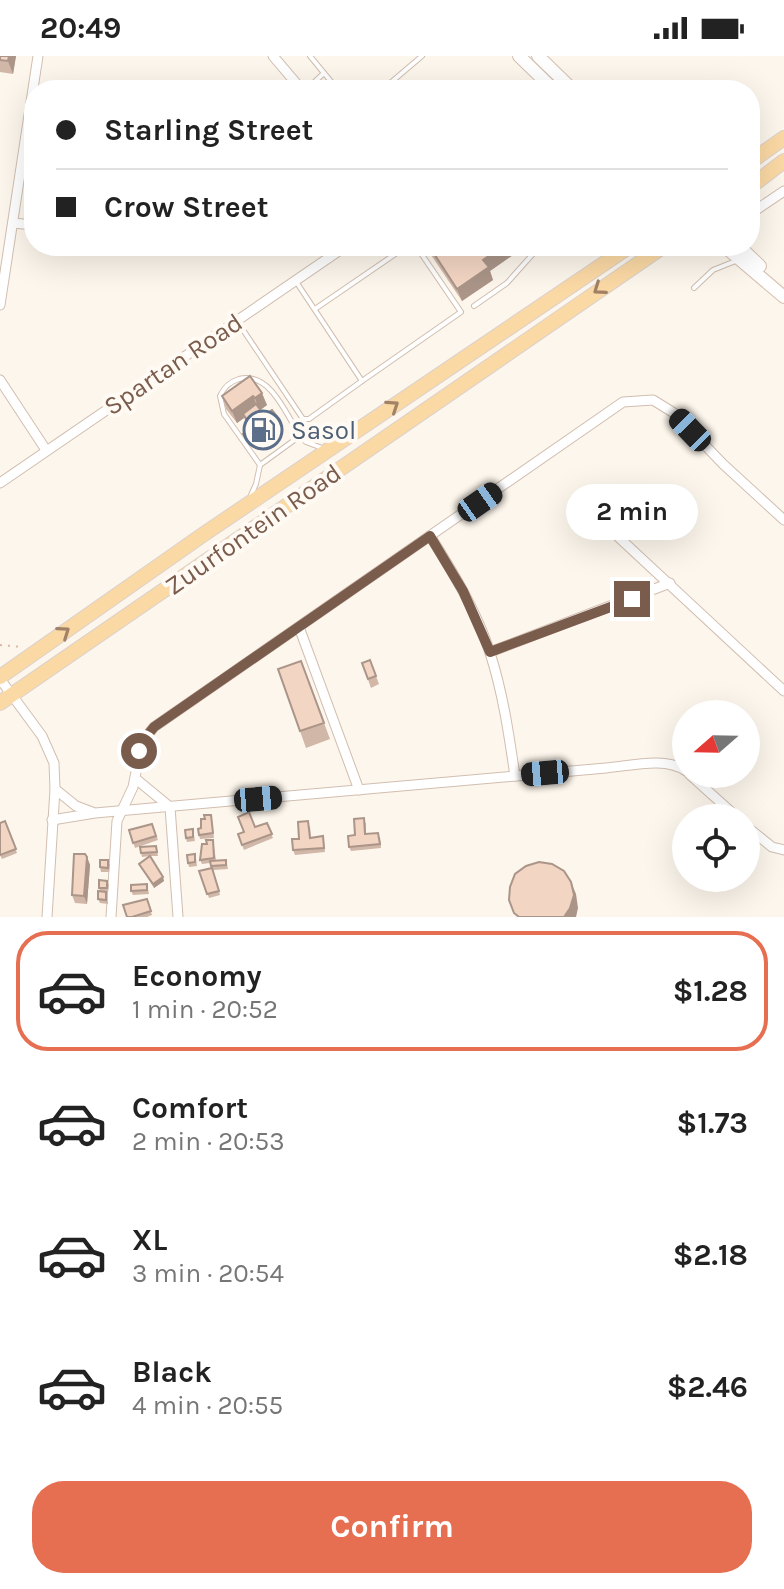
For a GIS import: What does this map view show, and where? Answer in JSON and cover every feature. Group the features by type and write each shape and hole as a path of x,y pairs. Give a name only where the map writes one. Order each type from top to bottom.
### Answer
{"main road":[{"path":"519,56 544,80"},
{"path":"538,56 563,80"},
{"path":"760,155 784,138"},
{"path":"760,179 784,161"},
{"name":"Zuurfontein Road","path":"0,678 329,449 615,256"},
{"name":"Zuurfontein Road","path":"6,698 649,256"},
{"path":"744,256 784,297"},
{"path":"745,256 784,290"}],"street":[{"path":"36,80 38,56"},
{"path":"273,56 293,80"},
{"path":"0,305 24,166"},
{"path":"760,207 784,191"},
{"path":"13,223 24,224"},
{"name":"Spartan Road","path":"0,483 331,256"},
{"path":"0,380 46,450"},
{"path":"111,917 117,821 136,779 142,742 154,727 623,402 653,400 674,413 784,520"},
{"path":"599,519 784,691"},
{"path":"430,536 463,591 490,652 507,724 515,776"},
{"path":"490,652 670,583"},
{"path":"299,627 359,790"},
{"path":"0,678 6,698 52,754 55,789 47,917"},
{"path":"52,820 95,813 672,764"},
{"path":"136,779 170,807 178,917"},
{"path":"705,788 723,804"},
{"path":"55,789 79,808 95,813"},
{"path":"760,837 772,847 784,850"}],"lane":[{"path":"310,56 330,80"},
{"path":"394,80 422,56"},
{"path":"314,80 324,73"},
{"path":"315,309 392,256"},
{"path":"237,320 305,420 461,312 423,256"},
{"path":"474,306 507,283 531,256"},
{"path":"694,288 734,256"},
{"path":"295,281 362,381"},
{"path":"260,465 224,414 220,396 229,384 249,378 266,384 306,442 329,449"},
{"path":"234,515 251,494 260,465 300,436"}],"path":[{"path":"0,645 42,647"}],"building":[{"path":"436,256 489,256 483,260 489,267 457,289"},
{"path":"250,376 262,393 232,411 222,396"},
{"path":"256,404 264,415 272,410 279,419 248,441 243,434 252,427 243,414"},
{"path":"370,660 376,676 368,679 362,663"},
{"path":"301,661 324,723 300,731 278,669"},
{"path":"249,812 255,827 267,823 272,834 242,845 238,834 244,832 238,817"},
{"path":"204,815 211,815 213,833 199,835 198,829 201,828 201,819 205,819"},
{"path":"364,818 365,834 378,833 380,844 349,847 348,836 355,835 354,819"},
{"path":"5,821 16,849 0,855 0,823"},
{"path":"308,821 310,838 323,836 324,848 293,850 292,839 299,839 298,822"},
{"path":"152,824 156,836 133,843 129,830"},
{"path":"193,829 193,837 186,838 185,830"},
{"path":"206,840 213,840 214,858 200,860 202,844 207,844"},
{"path":"156,846 157,852 141,853 140,847"},
{"path":"74,854 85,854 87,857 84,896 72,895"},
{"path":"195,854 195,862 188,863 187,855"},
{"path":"150,856 163,877 153,884 139,864"},
{"path":"100,860 108,860 108,868 100,867"},
{"path":"226,860 226,865 211,866 210,861"},
{"path":"539,862 552,864 564,871 571,882 574,895 564,917 519,917 514,913 509,900 515,874"},
{"path":"212,868 219,891 207,894 199,871"},
{"path":"99,880 107,881 107,888 99,888"},
{"path":"147,884 147,890 131,891 131,885"},
{"path":"98,891 106,892 106,900 98,899"},
{"path":"147,899 151,911 127,917 123,905"}],"place":[{"name":"Sasol","path":"263,430"}],"route":[{"path":"139,751 154,727 430,536 463,591 490,652 632,599"}]}
